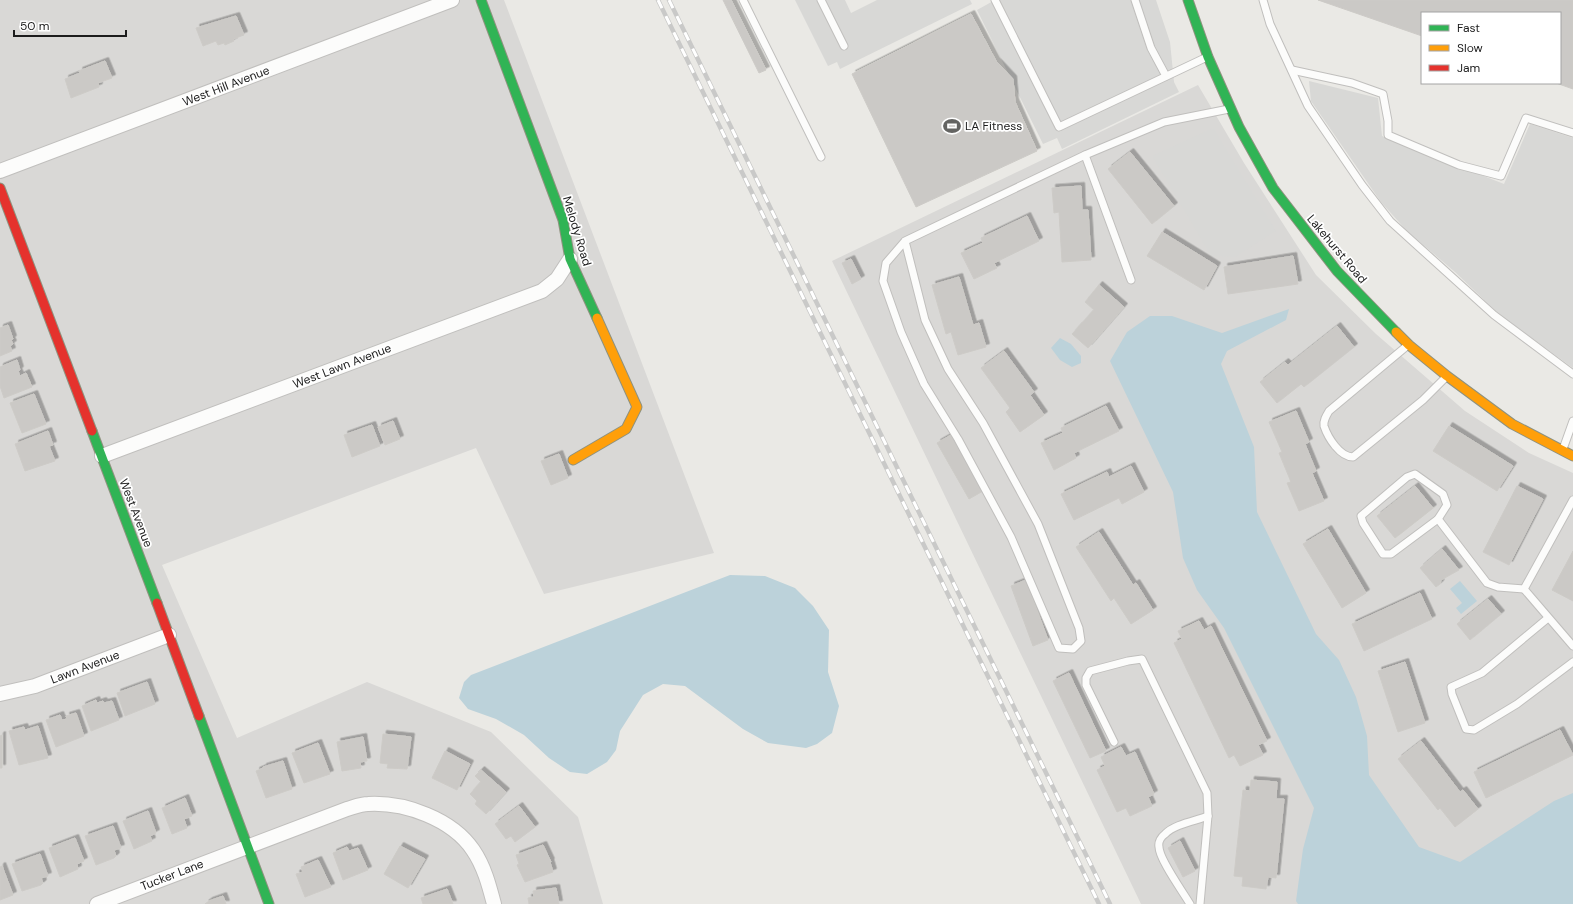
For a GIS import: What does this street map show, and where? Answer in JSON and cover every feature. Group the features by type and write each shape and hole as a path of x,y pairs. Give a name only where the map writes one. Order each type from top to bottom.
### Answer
{"street":[{"name":"West Hill Avenue","path":"0,171 452,0"},
{"name":"Melody Road","path":"481,0 563,220 570,259 637,407 626,429 573,460"},
{"name":"Lakehurst Road","path":"1188,0 1208,57 1231,109 1273,188 1337,271 1409,345 1447,376 1512,424 1573,456"},
{"name":"West Avenue","path":"0,188 102,456 269,904"},
{"name":"West Lawn Avenue","path":"102,456 542,291 557,279 570,259"},
{"name":"Lawn Avenue","path":"0,694 35,686 169,635"},
{"name":"Tucker Lane","path":"97,904 347,809 367,804 420,811 458,831 473,850 487,877 494,904"}],"lane":[{"path":"742,0 821,157"},
{"path":"821,0 844,46"},
{"path":"995,0 1059,127 1208,57"},
{"path":"1135,0 1151,48 1166,76"},
{"path":"1263,0 1270,24 1308,106 1362,185 1390,221 1459,285 1494,315 1573,374"},
{"path":"1292,70 1352,83 1383,94 1388,121 1388,135 1459,165 1501,176 1526,118 1573,133"},
{"path":"905,241 926,320 948,369 983,423 1038,524 1079,628 1081,641 1073,649 1059,648 1011,537 958,439 924,384 901,332 883,281 886,262 905,241 1085,156 1164,122 1231,109"},
{"path":"1085,156 1131,280"},
{"path":"1409,345 1329,411 1324,425 1338,450 1346,457 1354,457 1423,400 1447,376"},
{"path":"1562,450 1573,421"},
{"path":"1414,474 1443,494 1447,505 1438,519 1391,554 1383,554 1363,523 1361,516 1407,478 1414,474"},
{"path":"1524,589 1573,500"},
{"path":"1438,519 1487,583 1498,587 1524,589 1573,646"},
{"path":"1548,618 1482,673 1451,687 1452,694 1466,729 1474,730 1517,704 1573,662"},
{"path":"1114,742 1086,685 1086,678 1090,671 1128,661 1142,660 1207,793 1208,816 1200,904"},
{"path":"1190,904 1164,861 1158,848 1160,840 1166,833 1208,816"}],"shaded area":[{"path":"0,0 504,0 714,553 544,594 476,448 162,565 237,738 367,682 491,732 578,817 603,904 0,904"},
{"path":"795,0 845,0 851,13 877,0 970,0 972,4 840,69 837,62 828,66"},
{"path":"995,0 1156,0 1170,42 1174,82 1179,92 1062,149 1057,138 1043,144 977,10"},
{"path":"1309,81 1378,98 1382,136 1504,184 1530,124 1573,138 1573,368 1499,314 1455,272 1407,231 1381,202 1311,101"},
{"path":"1198,85 1244,163 1316,275 1376,334 1465,411 1529,453 1573,473 1573,904 1141,904 832,261"},
{"path":"1213,128 1276,231 1235,257 1211,256 1152,156"}],"water":[{"path":"1289,309 1286,320 1227,351 1221,364 1254,447 1257,512 1316,634 1339,660 1356,697 1367,736 1369,775 1419,847 1460,862 1554,801 1573,793 1573,904 1298,904 1296,901 1303,849 1314,808 1224,628 1197,590 1183,558 1173,492 1110,361 1127,332 1150,316 1172,316 1222,333"},
{"path":"1060,338 1071,344 1081,356 1081,363 1072,367 1060,360 1051,348"},
{"path":"730,575 765,576 795,588 813,606 829,630 828,672 839,706 832,733 817,744 806,748 768,743 743,729 685,686 663,684 643,695 620,731 616,750 607,762 587,774 570,772 549,758 524,735 496,719 468,709 459,698 464,682 471,675"},
{"path":"1460,581 1477,601 1461,614 1456,608 1462,603 1450,589"}],"building":[{"path":"723,0 731,0 766,70 759,73"},
{"path":"1318,0 1573,0 1573,89 1559,84 1561,84 1561,12 1421,12 1421,36"},
{"name":"LA Fitness","path":"971,14 996,61 1013,79 1015,102 1037,151 916,207 852,74"},
{"path":"236,16 244,35 233,39 234,41 225,45 224,43 218,45 216,41 203,46 196,28"},
{"path":"105,61 112,78 98,83 99,87 71,98 65,79 80,73 79,71"},
{"path":"1130,152 1174,206 1152,224 1108,169"},
{"path":"1081,186 1082,210 1088,210 1091,260 1062,262 1059,212 1054,213 1052,188"},
{"path":"1027,216 1039,241 994,263 997,268 974,279 961,253 983,243 981,238"},
{"path":"1162,232 1217,266 1204,290 1147,256"},
{"path":"1293,256 1298,284 1228,294 1224,267"},
{"path":"851,259 861,279 852,284 842,263"},
{"path":"959,277 973,325 979,323 986,347 958,355 951,332 946,334 932,285"},
{"path":"1099,285 1124,307 1088,348 1072,334 1094,310 1085,302"},
{"path":"8,325 13,339 11,340 13,344 10,346 12,351 0,356 0,328"},
{"path":"1337,326 1354,347 1304,387 1301,384 1277,403 1260,382 1285,362 1288,365"},
{"path":"1004,351 1034,392 1030,395 1044,415 1020,432 1006,412 1010,408 981,368"},
{"path":"17,360 20,376 26,373 32,387 4,398 0,386 0,367"},
{"path":"34,394 46,424 22,433 10,403"},
{"path":"1106,406 1119,431 1074,453 1076,458 1054,470 1041,443 1063,433 1061,428"},
{"path":"1296,411 1309,442 1305,444 1316,471 1312,473 1324,501 1299,511 1287,483 1291,482 1279,453 1282,452 1269,422"},
{"path":"393,421 400,439 385,445 378,427"},
{"path":"372,425 380,446 352,457 344,435"},
{"path":"1449,426 1513,466 1497,491 1433,451"},
{"path":"48,431 53,445 49,446 55,461 25,471 15,444"},
{"path":"951,435 983,491 969,499 937,443"},
{"path":"559,454 568,478 551,485 541,461"},
{"path":"1131,466 1144,492 1122,504 1119,498 1074,520 1061,494 1107,472 1109,477"},
{"path":"1415,486 1433,508 1395,538 1377,516"},
{"path":"1517,486 1543,499 1509,565 1483,552"},
{"path":"1328,529 1366,593 1342,608 1303,544"},
{"path":"1099,532 1133,585 1136,583 1153,610 1131,624 1114,598 1111,601 1076,547"},
{"path":"1442,549 1459,570 1441,580 1440,584 1436,587 1420,568"},
{"path":"1573,551 1573,601 1552,590"},
{"path":"1026,580 1048,640 1033,646 1011,586"},
{"path":"1420,593 1432,619 1364,651 1352,624"},
{"path":"1488,599 1501,614 1470,640 1457,624"},
{"path":"1199,621 1204,630 1211,626 1267,741 1258,745 1263,755 1240,766 1234,755 1229,758 1174,643 1182,639 1178,631"},
{"path":"1405,662 1425,723 1398,732 1378,671"},
{"path":"1069,673 1106,751 1090,758 1053,681"},
{"path":"147,682 155,704 125,716 117,693"},
{"path":"96,700 97,703 112,701 119,720 91,731 82,706"},
{"path":"76,713 84,736 56,747 46,720 60,715 62,720 67,719 66,716"},
{"path":"38,726 48,758 19,765 9,731 24,727 25,730"},
{"path":"1560,730 1573,755 1486,798 1474,772"},
{"path":"383,734 411,737 407,769 387,768 388,764 380,763"},
{"path":"2,735 2,768 0,768 0,736"},
{"path":"363,737 367,761 360,762 361,768 342,771 337,742"},
{"path":"1421,741 1460,792 1463,790 1478,809 1455,827 1440,808 1438,810 1398,759"},
{"path":"318,743 330,774 304,783 292,753"},
{"path":"1121,747 1126,756 1135,752 1154,794 1148,797 1152,806 1130,816 1126,808 1117,812 1097,770 1105,766 1101,757"},
{"path":"445,751 470,764 457,790 432,778"},
{"path":"283,761 292,789 266,798 256,771 263,767"},
{"path":"481,770 506,792 486,814 475,804 477,801 470,794 481,782 475,776"},
{"path":"1251,780 1277,782 1276,799 1284,799 1276,878 1268,877 1266,889 1242,886 1243,877 1234,876 1243,790 1250,791"},
{"path":"185,798 192,816 184,819 187,828 172,834 162,808"},
{"path":"519,806 535,827 515,842 511,836 506,839 495,824"},
{"path":"148,811 156,833 150,836 152,841 134,849 123,821"},
{"path":"113,826 121,848 114,850 116,856 114,858 96,865 85,836"},
{"path":"75,838 84,861 77,864 78,869 60,877 49,848"},
{"path":"1180,841 1195,871 1183,877 1168,848"},
{"path":"543,845 551,862 553,872 525,882 517,865 519,864 516,855"},
{"path":"400,846 425,859 408,888 384,874"},
{"path":"347,847 349,851 358,848 368,870 343,880 333,853"},
{"path":"40,854 48,876 41,878 43,883 41,885 22,891 12,864"},
{"path":"318,860 331,887 305,897 296,874 303,872 301,867"},
{"path":"2,866 13,895 0,900 0,867"},
{"path":"556,888 559,904 529,904 528,898 534,897 533,891"},
{"path":"447,889 453,904 423,904 421,898"},
{"path":"223,896 226,904 205,904 209,901"}],"railway":[{"path":"658,0 1099,904"},
{"path":"669,0 1110,904"}],"traffic: fast":[{"path":"481,0 563,220 570,259 597,318"},
{"path":"1188,0 1208,57 1239,127 1273,188 1337,271 1396,332"},
{"path":"92,431 157,603"},
{"path":"199,716 269,904"}],"traffic: slow":[{"path":"573,460 626,429 637,407 597,318"},
{"path":"1396,332 1409,345 1447,376 1512,424 1573,456"}],"traffic: jam":[{"path":"0,188 92,431"},
{"path":"157,603 199,716"}],"place":[{"name":"LA Fitness","path":"952,126"}]}
